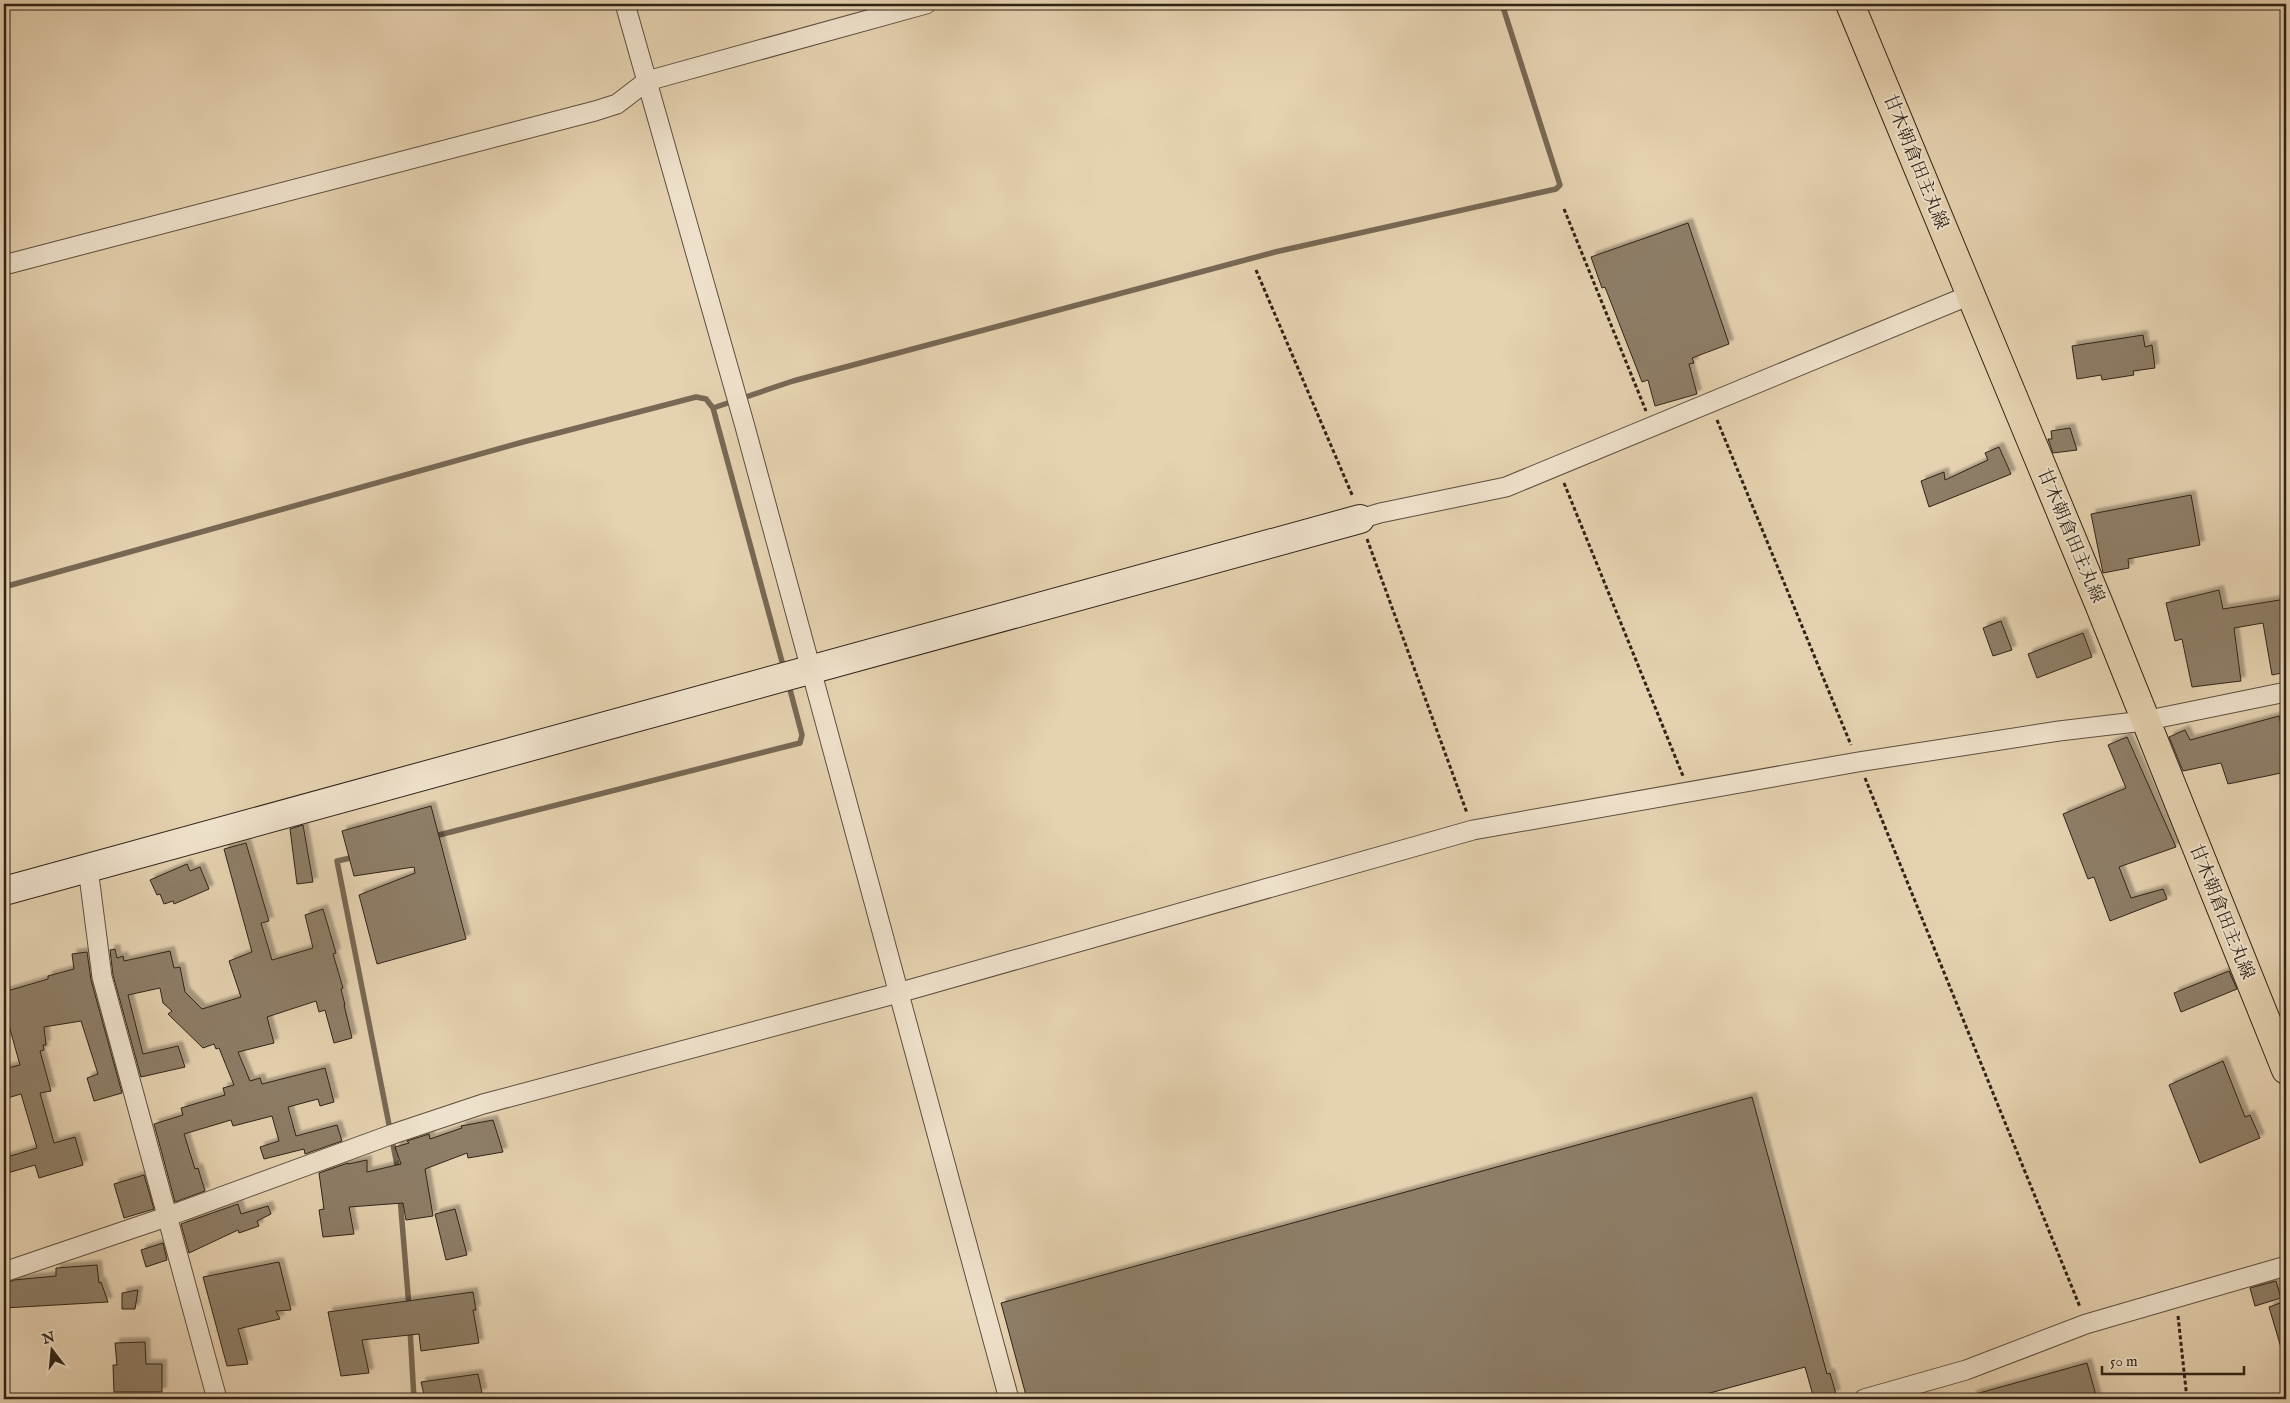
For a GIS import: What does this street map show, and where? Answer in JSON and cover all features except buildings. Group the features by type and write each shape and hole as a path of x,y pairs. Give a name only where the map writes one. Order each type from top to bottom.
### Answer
{"main road":[{"name":"甘木朝倉田主丸線","path":"1850,4 2099,604 2144,721 2286,1070"}],"street":[{"path":"626,4 744,423 1009,1399"},
{"path":"4,266 610,106 617,104 647,81 926,4"},
{"path":"4,890 1380,513 1506,487 1653,428 1970,295"},
{"path":"4,1272 166,1217 393,1134 483,1104 898,993 1473,830 1858,762 2060,731 2144,721 2286,692"},
{"path":"88,868 102,977 217,1399"},
{"path":"1864,1399 1966,1370 2086,1324 2286,1266"}],"path":[{"path":"1564,209 1653,428"},
{"path":"1256,270 1337,456 1473,830"},
{"path":"1710,404 1858,762 2086,1324"},
{"path":"1557,466 1689,792"},
{"path":"2176,1298 2187,1399"}],"waterway":[{"path":"713,408 793,381 1275,252 1556,189 1560,185 1502,4"},
{"path":"4,587 523,442 696,397 706,399 713,408 784,669"},
{"path":"431,837 800,743 802,735 788,682"},
{"path":"355,857 337,861 398,1170"},
{"path":"400,1197 409,1307"},
{"path":"410,1329 414,1399"}]}
